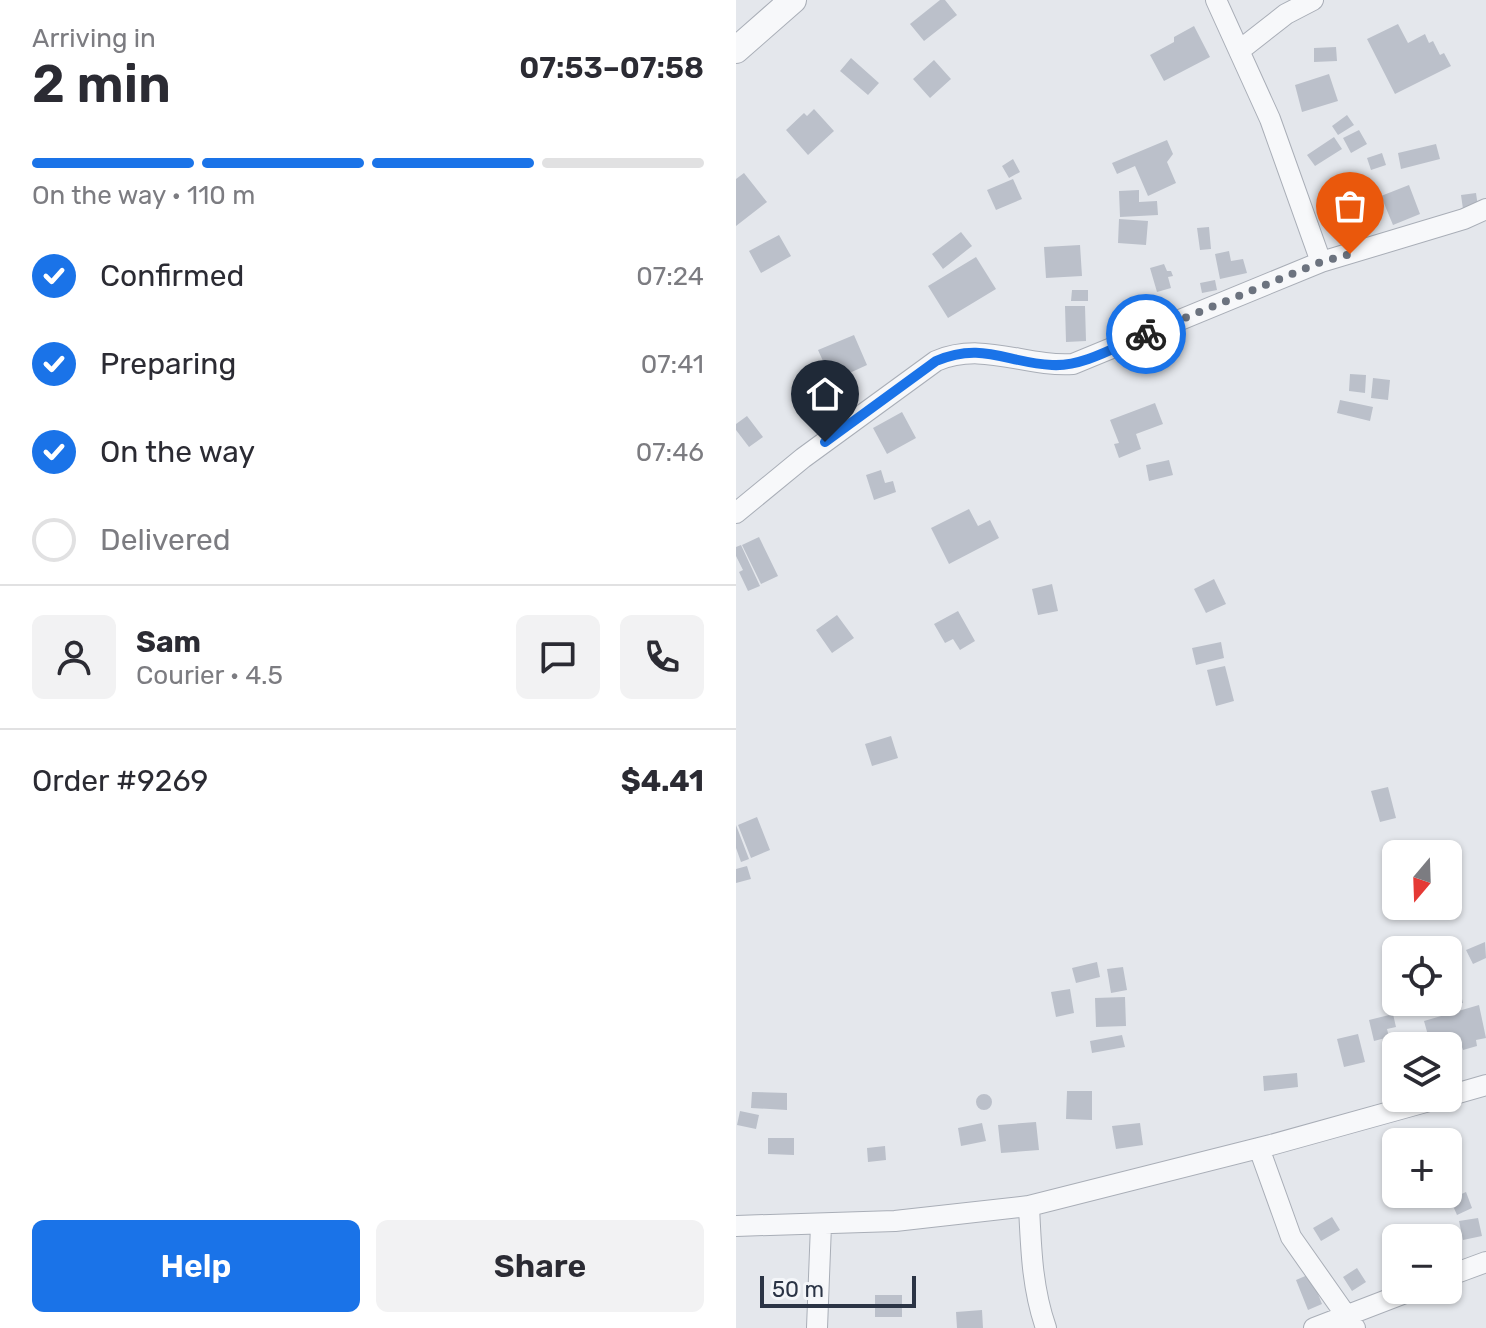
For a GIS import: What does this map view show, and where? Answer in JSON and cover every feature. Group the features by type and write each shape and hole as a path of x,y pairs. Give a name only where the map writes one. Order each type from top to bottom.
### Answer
{"street":[{"path":"736,50 793,0"},
{"path":"1216,0 1270,119 1321,262"},
{"path":"1240,50 1286,14 1313,0"},
{"path":"736,513 803,458 936,361 953,354 983,352 1051,365 1073,364 1321,262 1464,219 1486,209"},
{"path":"1462,1092 1486,1085"},
{"path":"736,1226 895,1221 1029,1206 1389,1112"},
{"path":"1259,1148 1291,1237 1351,1322"},
{"path":"1029,1206 1032,1266 1038,1306 1046,1328"},
{"path":"817,1328 821,1225"},
{"path":"1462,1271 1486,1262"},
{"path":"1314,1328 1351,1322 1386,1304"}],"building":[{"path":"940,0 945,0 957,15 924,41 910,24"},
{"path":"1398,24 1408,43 1425,34 1429,43 1433,41 1440,55 1444,53 1451,66 1395,94 1367,39"},
{"path":"1194,26 1210,57 1164,81 1150,55"},
{"path":"1336,47 1337,61 1314,62 1314,48"},
{"path":"851,58 879,83 868,95 840,71"},
{"path":"934,60 951,79 930,98 913,79"},
{"path":"1329,74 1338,101 1302,112 1295,85"},
{"path":"814,109 834,131 808,155 786,130 804,113 807,116"},
{"path":"1347,115 1354,125 1338,135 1332,126"},
{"path":"1359,130 1367,144 1351,153 1343,138"},
{"path":"1334,137 1342,149 1315,166 1307,155"},
{"path":"1167,140 1173,154 1167,162 1176,183 1148,196 1135,166 1117,174 1112,163"},
{"path":"1436,144 1440,159 1401,169 1398,153"},
{"path":"1382,153 1386,165 1371,170 1367,158"},
{"path":"1013,159 1020,172 1009,178 1002,166"},
{"path":"744,173 767,202 736,226 736,179"},
{"path":"1013,179 1022,199 996,210 987,190"},
{"path":"1409,185 1420,214 1393,225 1381,196"},
{"path":"1139,190 1139,202 1157,201 1158,215 1120,217 1119,191"},
{"path":"1476,193 1478,207 1463,209 1461,195"},
{"path":"1360,194 1377,221 1364,229 1347,202"},
{"path":"1119,219 1148,221 1146,245 1118,243"},
{"path":"1209,227 1211,249 1200,250 1197,228"},
{"path":"961,232 972,246 943,269 932,254"},
{"path":"779,235 791,256 761,273 749,251"},
{"path":"1080,245 1082,276 1046,278 1044,247"},
{"path":"1229,251 1231,261 1243,259 1247,273 1220,279 1215,254"},
{"path":"976,257 996,289 948,318 928,286"},
{"path":"1164,264 1173,276 1168,277 1171,288 1157,292 1150,268"},
{"path":"1215,280 1217,290 1202,293 1200,283"},
{"path":"1072,290 1088,290 1088,301 1071,301"},
{"path":"1065,306 1085,306 1086,341 1066,342"},
{"path":"854,335 867,365 832,381 818,350"},
{"path":"1350,374 1366,375 1365,393 1349,391"},
{"path":"1373,378 1390,380 1388,400 1371,398"},
{"path":"1340,400 1373,407 1370,421 1337,413"},
{"path":"1155,403 1163,424 1136,434 1141,449 1119,458 1114,444 1119,443 1110,420"},
{"path":"902,412 916,438 887,454 873,428"},
{"path":"747,416 763,437 749,447 736,430 736,424"},
{"path":"1169,460 1173,475 1149,481 1146,465"},
{"path":"881,470 885,483 893,481 896,492 874,500 866,475"},
{"path":"969,509 978,526 990,520 999,538 949,564 931,528"},
{"path":"759,537 778,576 761,584 742,545"},
{"path":"741,545 760,586 748,591 736,556 736,547"},
{"path":"1214,579 1226,604 1206,613 1194,589"},
{"path":"1052,584 1058,611 1038,615 1032,589"},
{"path":"958,611 975,641 960,650 953,639 945,643 934,624"},
{"path":"837,615 854,638 832,653 816,630"},
{"path":"1221,642 1224,658 1196,665 1192,648"},
{"path":"1225,666 1234,701 1216,706 1207,670"},
{"path":"891,736 898,758 872,766 865,744"},
{"path":"1388,787 1396,818 1380,822 1371,791"},
{"path":"757,817 770,850 751,858 738,825"},
{"path":"736,825 749,859 741,862 736,848"},
{"path":"747,866 751,879 736,883 736,869"},
{"path":"1485,942 1486,958 1473,964 1466,950"},
{"path":"1097,962 1100,977 1076,983 1072,968"},
{"path":"1123,967 1127,990 1111,993 1107,969"},
{"path":"1070,989 1074,1013 1056,1017 1051,992"},
{"path":"1125,997 1126,1026 1096,1027 1095,998"},
{"path":"1479,1005 1486,1038 1476,1040 1477,1046 1463,1050 1462,1032 1427,1032 1424,1021 1441,1016 1462,1016 1462,1010"},
{"path":"1393,1016 1396,1027 1382,1032 1382,1039 1374,1041 1369,1020"},
{"path":"1358,1034 1365,1062 1344,1067 1337,1039"},
{"path":"1122,1035 1125,1047 1092,1053 1090,1041"},
{"path":"1297,1073 1298,1087 1264,1091 1263,1076"},
{"path":"1067,1091 1092,1091 1092,1120 1066,1119"},
{"path":"752,1092 787,1093 787,1110 751,1108"},
{"path":"984,1094 992,1102 984,1110 976,1102"},
{"path":"740,1111 759,1115 756,1129 737,1125"},
{"path":"1036,1122 1039,1150 1001,1153 998,1125"},
{"path":"982,1123 986,1141 961,1146 958,1128"},
{"path":"1140,1123 1143,1145 1116,1149 1112,1126"},
{"path":"768,1138 794,1138 794,1155 768,1154"},
{"path":"885,1146 886,1160 868,1162 867,1148"},
{"path":"1466,1192 1472,1208 1457,1215 1454,1208 1462,1208 1462,1194"},
{"path":"1332,1217 1340,1230 1321,1241 1313,1228"},
{"path":"1478,1218 1482,1236 1463,1240 1459,1221"},
{"path":"1357,1268 1366,1282 1352,1291 1343,1277"},
{"path":"1310,1274 1322,1304 1308,1310 1296,1280"},
{"path":"875,1295 902,1295 902,1317 875,1317"},
{"path":"982,1310 983,1328 957,1328 956,1312"}],"way so far":[{"path":"1146,334 1321,262 1350,254"}],"route":[{"path":"825,442 936,361 953,354 983,352 1051,365 1073,364 1146,334"}]}
